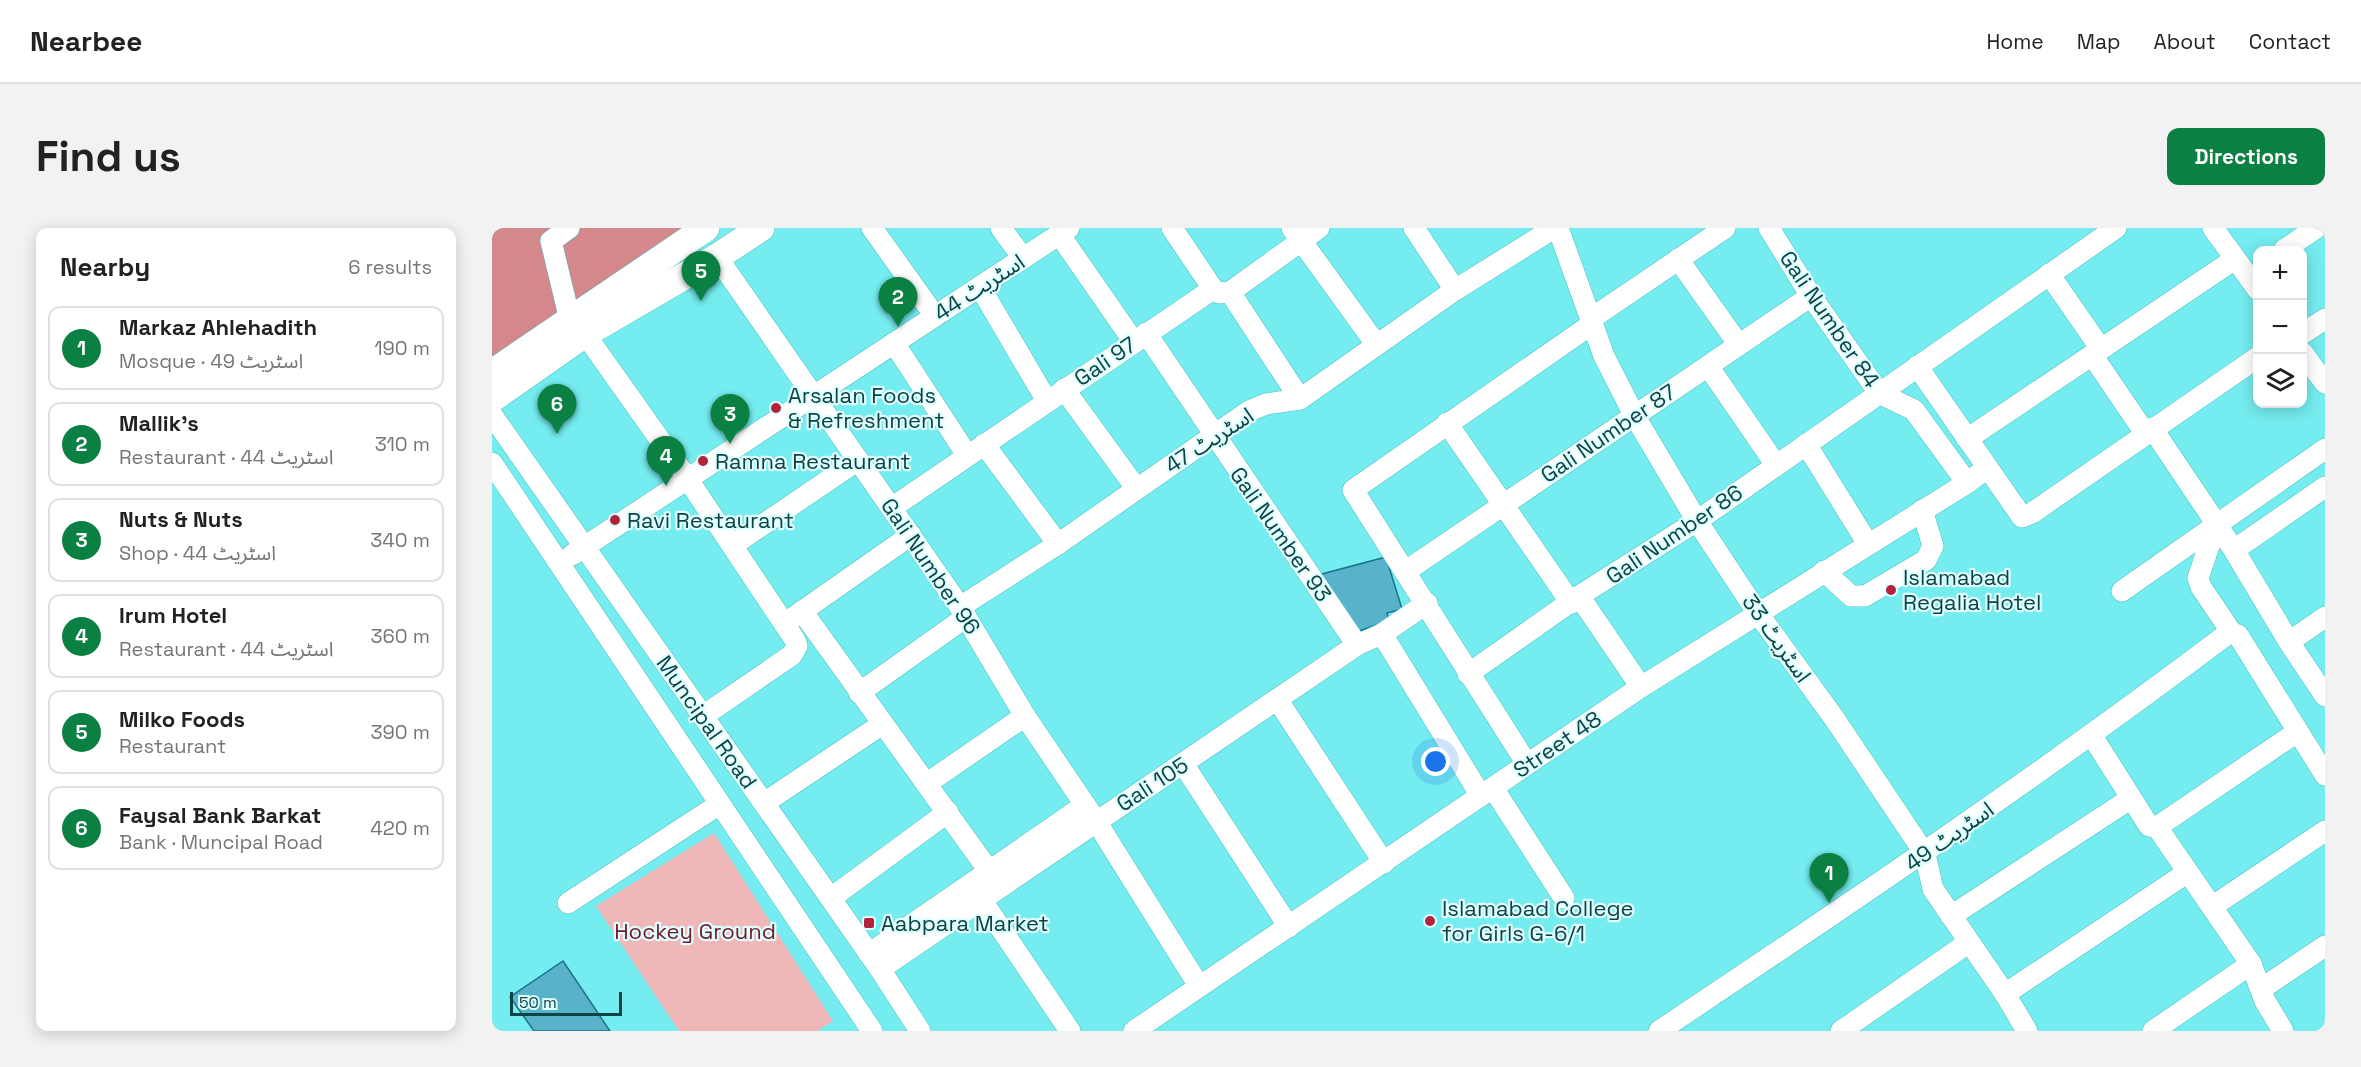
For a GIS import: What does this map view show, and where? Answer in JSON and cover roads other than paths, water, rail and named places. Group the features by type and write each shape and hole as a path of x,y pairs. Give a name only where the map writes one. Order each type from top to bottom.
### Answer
{"main road":[{"path":"492,373 717,256 761,228"},
{"path":"492,399 693,231"}],"street":[{"path":"569,228 551,241 578,327 733,545 797,646 792,655 703,716"},
{"path":"873,228 935,316"},
{"path":"1001,228 1023,258"},
{"path":"1172,228 1300,399"},
{"name":"Gali 97","path":"893,507 1140,338 1221,291 1296,234 1319,228"},
{"path":"1414,228 1455,290"},
{"name":"اسٹریٹ 47","path":"859,693 963,612 1136,488 1249,411 1266,404 1300,399 1455,290 1556,228"},
{"name":"اسٹریٹ 33","path":"1556,228 1604,356 1634,415 1697,520 1757,612 1834,718 1925,854 1933,889 2005,994 2022,1030"},
{"path":"1527,764 1468,674 1427,603 1353,490 1725,228"},
{"name":"Gali Number 84","path":"1769,228 1811,296 1879,393 1914,410 1967,483"},
{"name":"Gali Number 86","path":"1468,674 1697,520 2116,228"},
{"path":"1967,439 2096,352 2249,273 2213,228"},
{"path":"2290,246 2316,228"},
{"name":"اسٹریٹ 44","path":"559,564 1064,231"},
{"name":"Gali Number 93","path":"1064,231 1214,437 1358,645"},
{"path":"1296,234 1376,344"},
{"name":"Gali Number 96","path":"717,256 893,507 963,612 1025,716 1090,813 1199,986"},
{"path":"1678,259 1739,345"},
{"path":"2049,274 2096,352 2149,431 2235,550 2289,642 2325,696"},
{"path":"980,287 1055,395 1136,488"},
{"name":"Gali Number 87","path":"1406,571 1811,296"},
{"path":"2307,331 2325,319"},
{"path":"894,342 976,449 1058,544"},
{"path":"2303,354 2325,383"},
{"path":"1917,366 2022,517 2032,513 2253,360"},
{"path":"1708,366 1776,465"},
{"name":"Muncipal Road","path":"492,415 831,898 920,1031"},
{"path":"1447,423 1504,504 1641,687"},
{"path":"1806,444 1868,544"},
{"path":"2122,591 2325,449"},
{"path":"733,545 858,460"},
{"name":"Muncipal Road","path":"492,464 718,805 872,1031"},
{"name":"Street 48","path":"1134,1031 1641,687 1757,612 1967,483 1987,468"},
{"path":"2235,550 2325,487"},
{"path":"1824,571 1851,596 1865,596 1926,560 1933,546 1922,510"},
{"path":"2217,525 2198,578 2201,587 2232,633 2238,635 2325,775"},
{"path":"785,624 911,535"},
{"name":"Gali 105","path":"874,961 981,899 1090,813 1184,765 1358,645 1382,634 1427,603"},
{"path":"802,611 881,725 948,812 989,871"},
{"path":"2289,642 2325,617"},
{"name":"اسٹریٹ 49","path":"1659,1031 1925,854 2092,736 2226,635 2232,633"},
{"path":"1382,634 1486,792 1564,898"},
{"path":"1277,699 1383,863"},
{"path":"926,784 1025,716"},
{"path":"764,803 881,725"},
{"path":"2153,826 2297,732"},
{"path":"2092,736 2130,799 2188,872 2252,964 2265,1001 2283,1031"},
{"path":"1184,765 1289,927"},
{"path":"1951,916 2130,799"},
{"path":"568,903 718,805"},
{"path":"831,898 948,812"},
{"path":"874,961 989,871 1090,813"},
{"path":"2213,906 2325,831"},
{"path":"2005,994 2188,872"},
{"path":"981,899 1070,1031"},
{"path":"1841,1031 1968,943"},
{"path":"2261,989 2325,946"},
{"path":"2153,1031 2252,964"}],"place":[{"name":"Milko Foods","path":"701,301"},
{"name":"Mallik's","path":"898,327"},
{"name":"Arsalan Foods & Refreshment","path":"776,408"},
{"name":"Faysal Bank Barkat","path":"557,434"},
{"name":"Nuts & Nuts","path":"730,444"},
{"name":"Ramna Restaurant","path":"703,461"},
{"name":"Irum Hotel","path":"666,486"},
{"name":"Ravi Restaurant","path":"615,520"},
{"name":"Islamabad Regalia Hotel","path":"1891,590"},
{"name":"Markaz Ahlehadith","path":"1829,903"},
{"name":"Islamabad College for Girls G-6/1","path":"1430,921"},
{"name":"Aabpara Market","path":"869,923"}],"park label":[{"name":"Hockey Ground","path":"695,931"}]}
